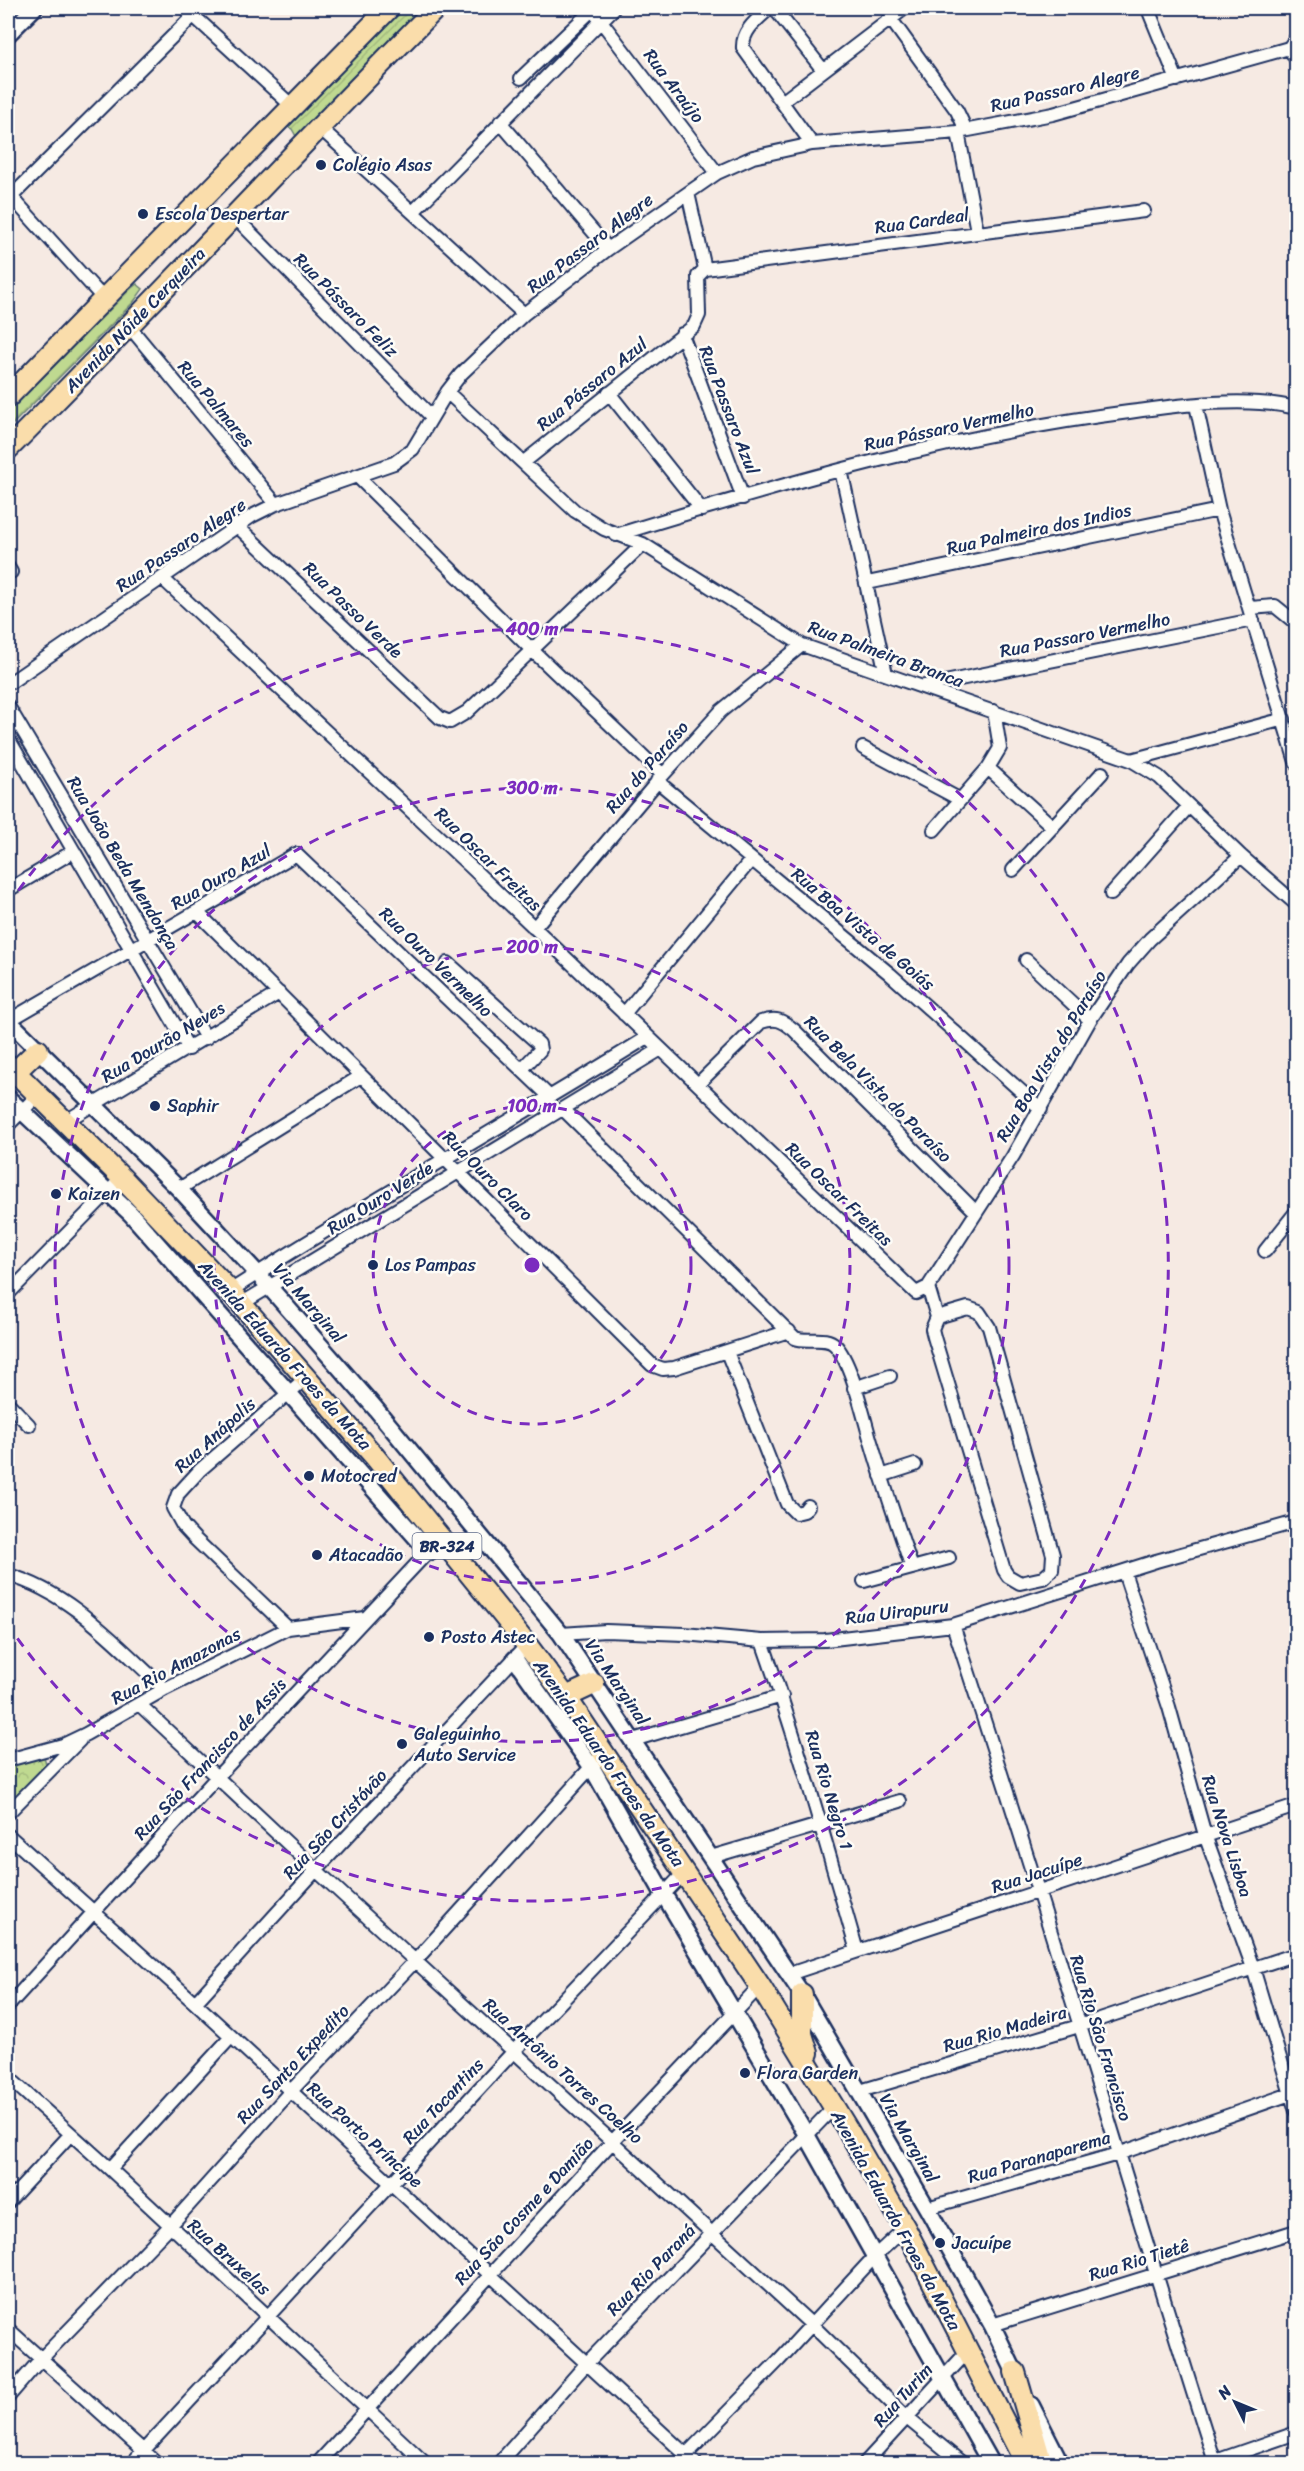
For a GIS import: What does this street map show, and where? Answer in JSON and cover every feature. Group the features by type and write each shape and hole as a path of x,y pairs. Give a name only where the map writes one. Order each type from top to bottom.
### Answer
{"main road":[{"name":"Avenida Nóide Cerqueira","path":"8,397 291,105 389,8"},
{"name":"Avenida Nóide Cerqueira","path":"8,449 235,217 318,126 436,8"},
{"path":"11,1068 38,1050"},
{"name":"Avenida Eduardo Froes da Mota","path":"11,1068 122,1178 235,1298 306,1378 521,1652 566,1697 597,1760 685,1872 760,1986 834,2107 905,2228 1026,2463"},
{"path":"566,1697 594,1683"},
{"path":"802,1994 802,2034 818,2081"},
{"path":"1015,2373 1042,2463"}],"street":[{"path":"8,11 11,8"},
{"path":"8,34 34,8"},
{"path":"520,78 592,8"},
{"name":"Rua Araújo","path":"592,8 717,173"},
{"path":"413,212 614,8"},
{"path":"812,144 743,48 743,38 772,8 823,70"},
{"path":"782,102 905,8"},
{"path":"104,297 9,195 193,10 291,105"},
{"path":"1150,14 1177,80"},
{"path":"890,18 957,111 977,231"},
{"name":"Rua Passaro Alegre","path":"8,684 237,525 276,504 394,463 412,448 447,392 474,360 524,314 608,249 717,173 753,157 812,144 962,131 1066,111 1294,48"},
{"path":"500,122 608,249"},
{"path":"318,126 524,314"},
{"path":"688,193 705,269"},
{"name":"Rua Cardeal","path":"705,269 977,231 1144,211"},
{"name":"Rua Pássaro Feliz","path":"235,217 432,417"},
{"name":"Rua Pássaro Azul","path":"524,462 698,322 698,276 705,269"},
{"name":"Rua Palmares","path":"129,326 276,504"},
{"name":"Rua Passaro Azul","path":"682,334 743,498"},
{"name":"Rua Palmeira Branca","path":"447,392 575,511 616,535 643,544 802,645 1131,760 1159,777 1241,856 1296,904"},
{"path":"609,393 702,510"},
{"name":"Rua Pássaro Vermelho","path":"616,535 841,470 993,434 1097,416 1196,405 1260,404 1296,408"},
{"path":"1196,405 1219,510 1251,614 1288,721 1296,762"},
{"path":"841,470 886,674"},
{"name":"Rua Boa Vista de Goiás","path":"358,477 660,778 751,860 890,974 1041,1109"},
{"name":"Rua Palmeira dos Indios","path":"867,583 1219,510"},
{"name":"Rua Passo Verde","path":"237,525 445,721 455,721 467,712 533,651"},
{"path":"533,651 643,544"},
{"name":"Rua Oscar Freitas","path":"162,578 534,928 916,1293 928,1287"},
{"name":"Rua Passaro Vermelho","path":"924,686 1251,614 1275,606 1296,622"},
{"name":"Rua do Paraíso","path":"534,928 660,778 721,711 802,645"},
{"name":"Rua João Beda Mendonça","path":"8,706 206,1038"},
{"path":"934,830 988,768 1001,745 994,711"},
{"path":"1131,760 1288,721"},
{"name":"Rua João Beda Mendonça","path":"8,738 189,1049"},
{"path":"863,748 959,799"},
{"path":"988,768 1053,827"},
{"path":"1013,870 1102,772"},
{"path":"1111,894 1189,806"},
{"path":"8,890 74,851"},
{"name":"Rua Ouro Azul","path":"8,1020 296,854"},
{"name":"Rua Ouro Vermelho","path":"296,854 550,1097"},
{"name":"Rua Boa Vista do Paraíso","path":"928,1287 1041,1109 1090,1020 1128,964 1150,939 1241,856"},
{"path":"624,1014 751,860"},
{"name":"Rua Ouro Claro","path":"197,912 652,1365 663,1369 674,1368 789,1331"},
{"path":"1026,960 1090,1020"},
{"path":"448,963 539,1044 540,1050 522,1069"},
{"name":"Rua Dourão Neves","path":"66,1121 279,993"},
{"name":"Rua Bela Vista do Paraíso","path":"698,1084 760,1022 771,1018 781,1020 794,1030 976,1212"},
{"name":"Via Marginal","path":"8,1020 179,1189 269,1287 382,1416 561,1634 802,1994 993,2325 1061,2463"},
{"name":"Rua Ouro Verde","path":"235,1298 257,1274 444,1158 648,1037"},
{"name":"Rua Ouro Verde","path":"235,1298 269,1287 661,1049"},
{"path":"179,1189 361,1076"},
{"path":"8,1125 39,1094"},
{"path":"8,1098 108,1192 188,1276 290,1392 435,1545"},
{"path":"563,1108 789,1331 801,1340 826,1340 835,1345 842,1356 854,1388 912,1568"},
{"path":"8,1294 122,1178"},
{"path":"1265,1251 1296,1212"},
{"path":"928,1287 936,1317 932,1329 934,1337 1004,1569 1008,1576 1020,1583 1043,1578 1053,1570 1053,1554 989,1327 984,1317 973,1308 936,1317"},
{"path":"727,1352 787,1504 796,1513 808,1506"},
{"path":"854,1388 890,1376"},
{"name":"Rua Anápolis","path":"288,1628 189,1532 176,1516 173,1508 178,1494 200,1470 306,1378"},
{"path":"8,1403 29,1425"},
{"path":"881,1476 915,1465"},
{"name":"Rua Uirapuru","path":"561,1634 606,1630 762,1641 870,1636 952,1625 1022,1601 1296,1522"},
{"name":"Rua São Francisco de Assis","path":"8,2006 435,1545"},
{"path":"864,1581 949,1558"},
{"name":"Rua Nova Lisboa","path":"1124,1572 1169,1707 1205,1835 1253,1968 1294,2093 1296,2111"},
{"path":"8,1575 30,1582 68,1603 165,1689"},
{"name":"Rua Rio Amazonas","path":"8,1760 63,1745 140,1705 165,1689 288,1628 365,1618"},
{"name":"Rua Rio São Francisco","path":"952,1625 1038,1893 1213,2462"},
{"name":"Rua Rio Negro 1","path":"762,1641 782,1696 821,1824 856,1951"},
{"path":"521,1652 597,1760 663,1893 806,2134 991,2463"},
{"name":"Rua São Cristóvão","path":"195,2003 316,1870 521,1652"},
{"path":"633,1740 782,1696"},
{"name":"Rua Antônio Torres Coelho","path":"140,1705 316,1870 811,2324 907,2418 963,2463"},
{"path":"8,1813 86,1734"},
{"name":"Rua Santo Expedito","path":"8,2397 40,2360 170,2226 290,2092 415,1960 597,1760"},
{"path":"711,1857 900,1801"},
{"name":"Rua Jacuípe","path":"789,1974 1296,1806"},
{"name":"Rua Porto Príncipe","path":"8,1835 195,2003 696,2463"},
{"name":"Rua Tocantins","path":"132,2463 514,2051 685,1872"},
{"name":"Rua Rio Madeira","path":"860,2091 1078,2026 1296,1954"},
{"name":"Rua São Cosme e Damião","path":"317,2463 613,2141 760,1986"},
{"path":"110,2169 231,2037"},
{"name":"Rua Bruxelas","path":"8,2077 426,2463"},
{"name":"Rua Paranaparema","path":"927,2208 1118,2154 1294,2093"},
{"name":"Rua Rio Paraná","path":"498,2463 587,2363 834,2107"},
{"path":"8,2202 70,2135"},
{"path":"677,2463 779,2360 875,2256 905,2228"},
{"name":"Rua Rio Tietê","path":"993,2325 1296,2231"},
{"path":"8,2329 158,2463"},
{"name":"Rua Turim","path":"864,2463 968,2351"},
{"path":"1213,2462 1296,2433"}],"green space":[{"path":"401,8 426,8 297,138 292,129 284,125"},
{"path":"137,284 143,289 133,303 8,429 8,410 124,293"},
{"path":"44,1756 46,1764 8,1807 8,1764"}],"place":[{"name":"Colégio Asas","path":"321,165"},
{"name":"Escola Despertar","path":"143,214"},
{"name":"Saphir","path":"155,1106"},
{"name":"Kaizen","path":"56,1194"},
{"name":"Los Pampas","path":"373,1265"},
{"name":"Motocred","path":"309,1476"},
{"name":"Atacadão","path":"317,1555"},
{"name":"Posto Astec","path":"429,1637"},
{"name":"Galeguinho Auto Service","path":"402,1744"},
{"name":"Flora Garden","path":"745,2073"},
{"name":"Jacuípe","path":"940,2243"}]}
